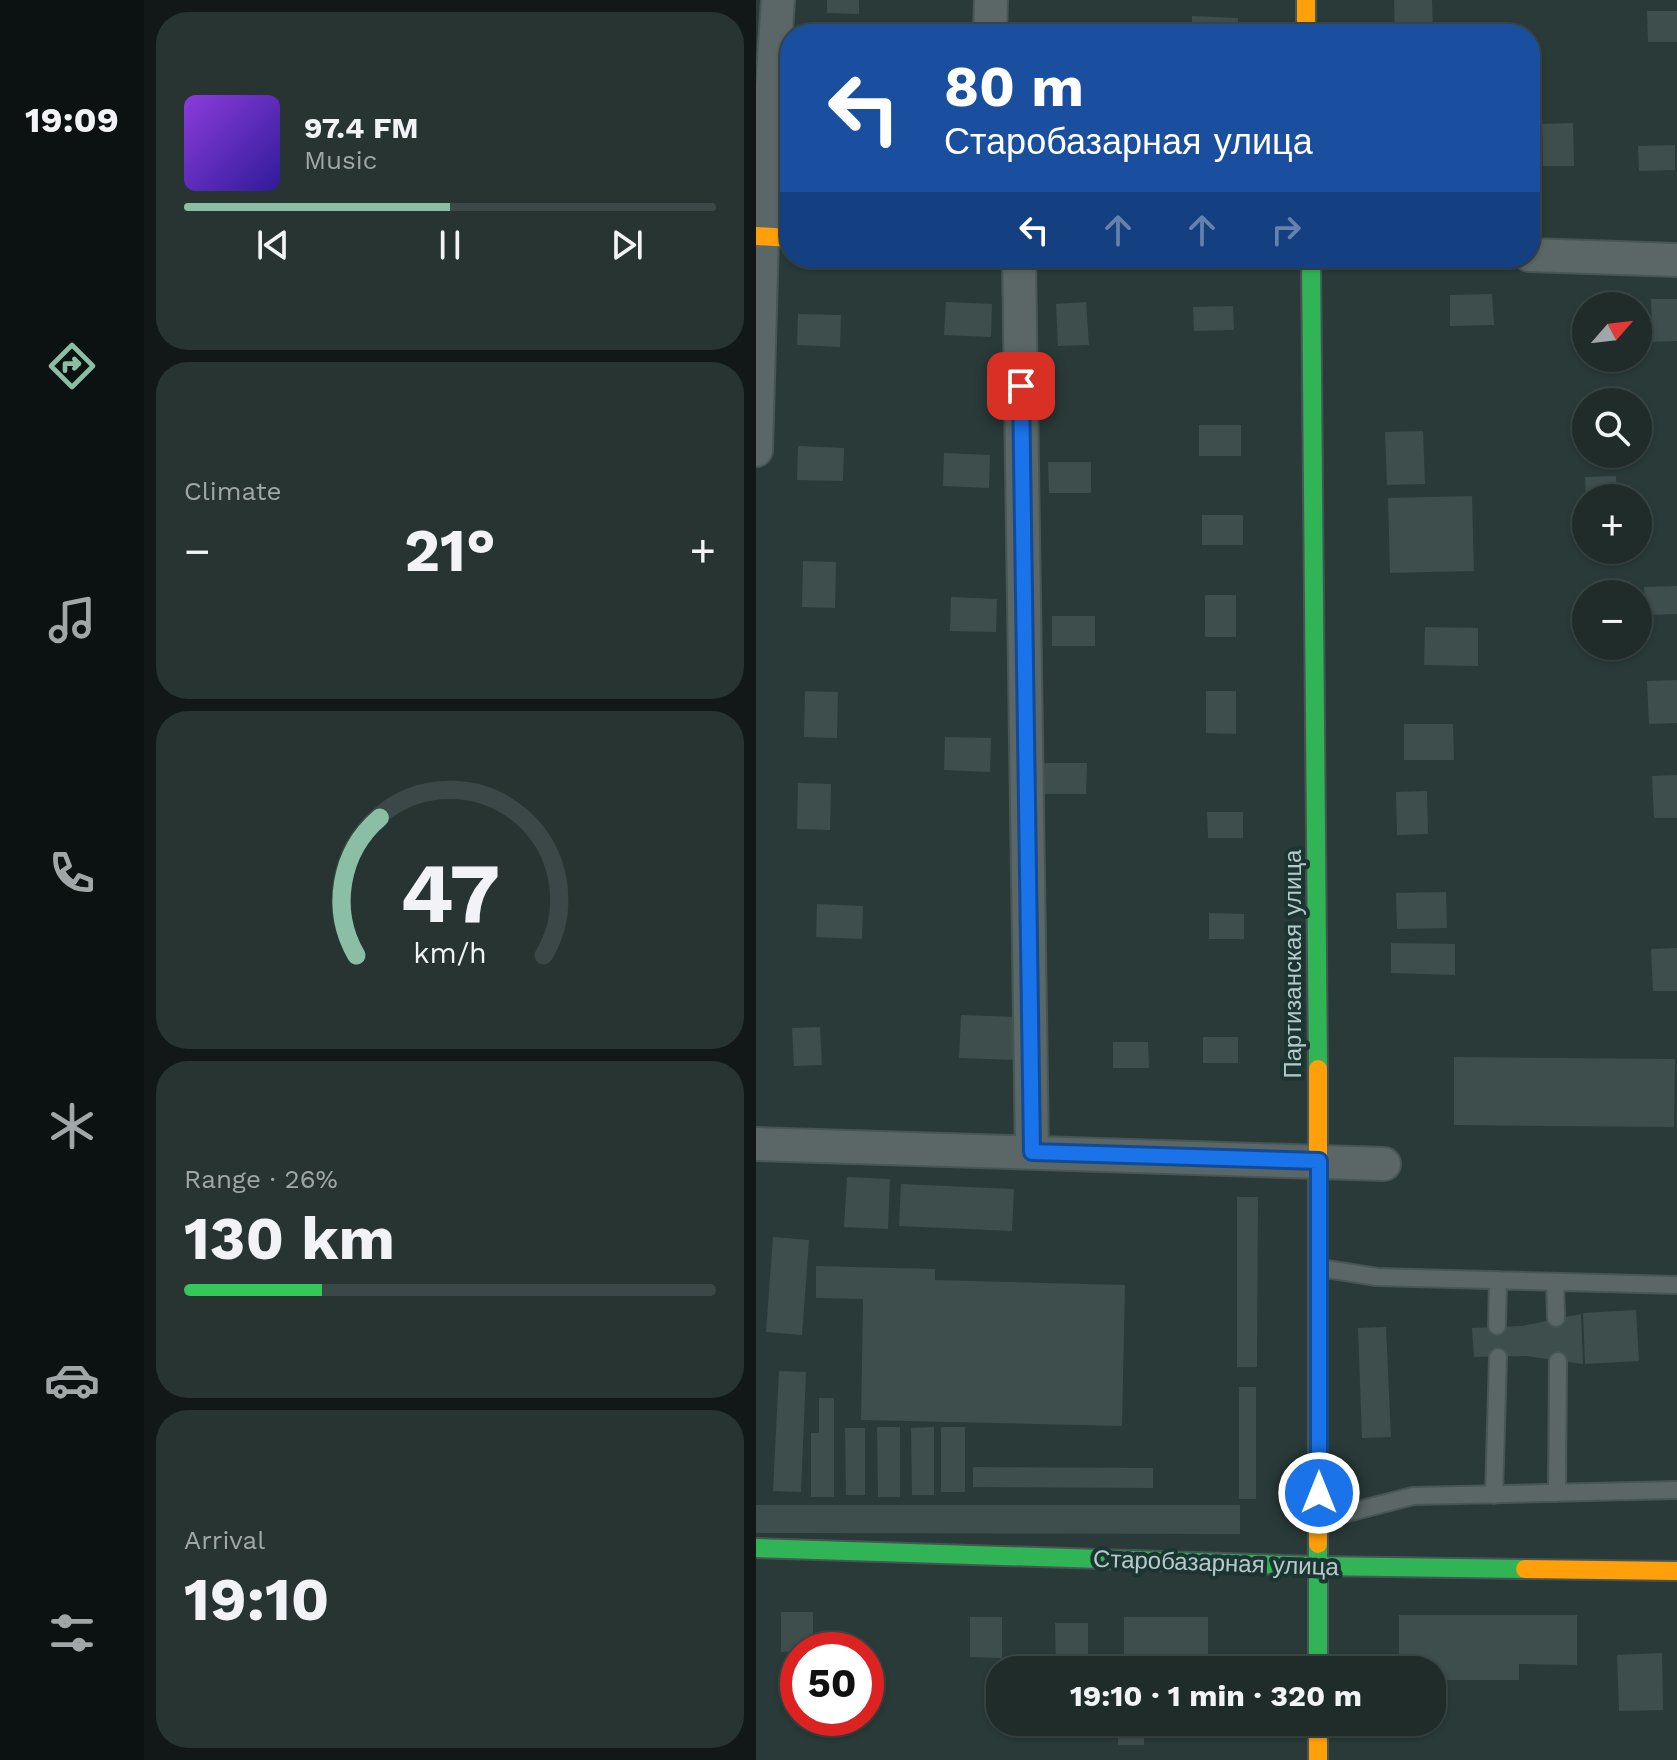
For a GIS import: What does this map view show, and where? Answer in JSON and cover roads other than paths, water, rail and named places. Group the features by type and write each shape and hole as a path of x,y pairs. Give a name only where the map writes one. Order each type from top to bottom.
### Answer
{"main road":[{"path":"1306,0 1306,24"},
{"name":"Партизанская улица","path":"1311,268 1319,1161 1318,1656"},
{"name":"Старобазарная улица","path":"756,1548 1318,1566 1677,1571"},
{"path":"1318,1736 1318,1760"}],"street":[{"path":"756,450 769,237 778,0"},
{"path":"990,24 991,0"},
{"path":"1540,255 1677,260"},
{"path":"1019,268 1032,1152"},
{"path":"756,1144 1384,1164"}],"lane":[{"path":"1319,1267 1377,1277 1677,1285"},
{"path":"1497,1326 1498,1280"},
{"path":"1555,1282 1556,1318"},
{"path":"1494,1495 1498,1357"},
{"path":"1557,1493 1558,1361"},
{"path":"1319,1521 1413,1496 1677,1490"}]}
